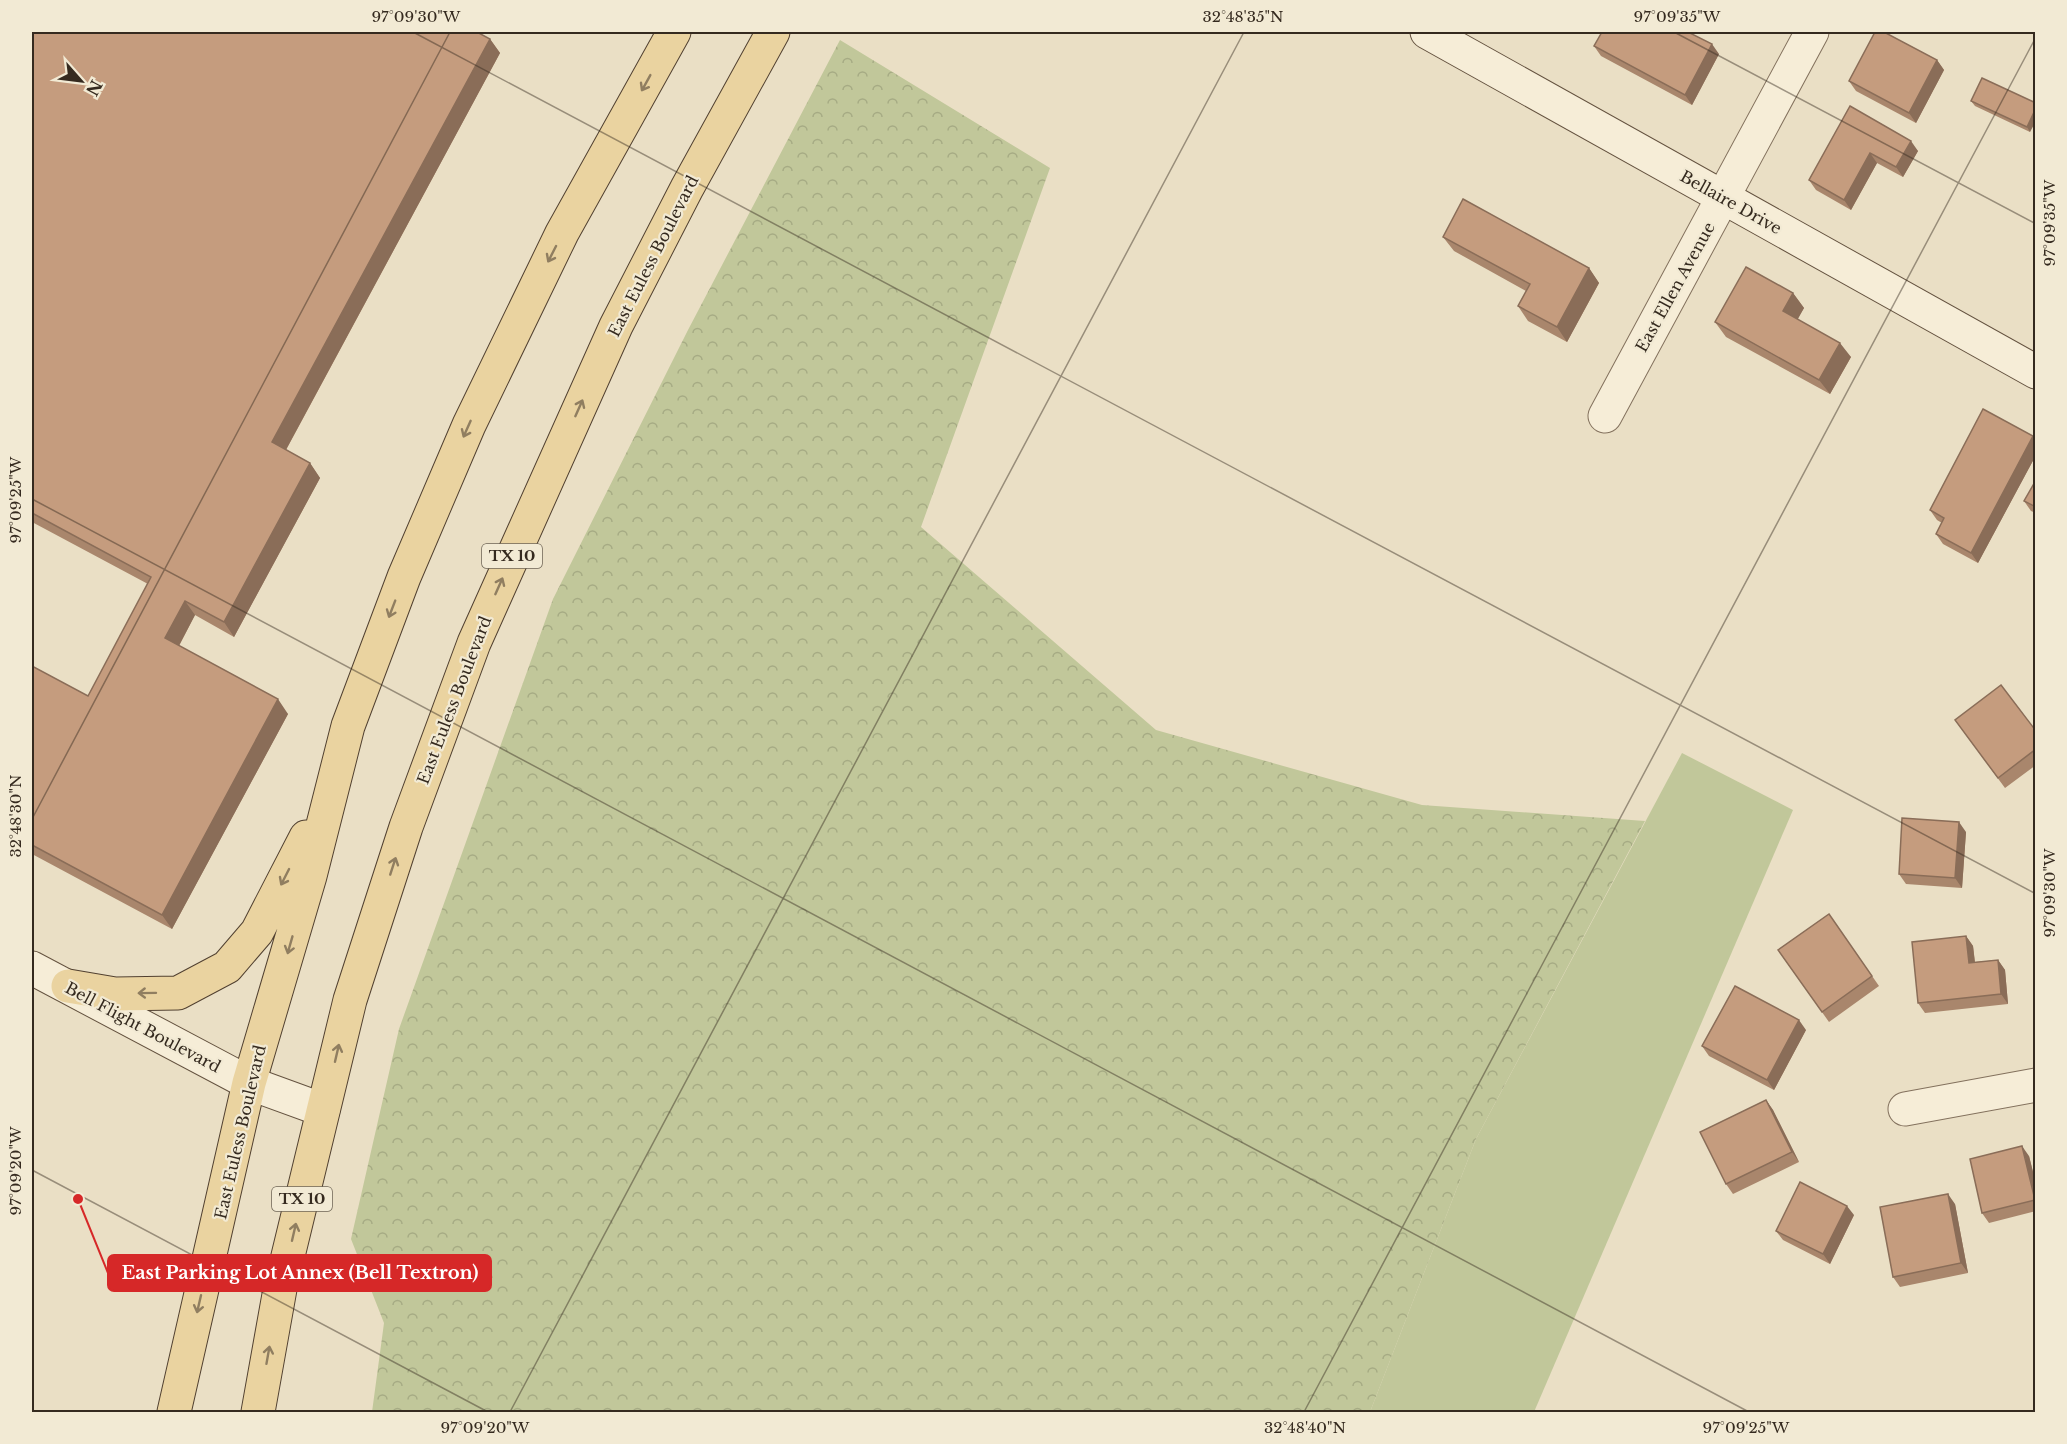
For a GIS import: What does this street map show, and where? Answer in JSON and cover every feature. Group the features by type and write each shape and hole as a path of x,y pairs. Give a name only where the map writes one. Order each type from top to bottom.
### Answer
{"main road":[{"name":"East Euless Boulevard","path":"174,1413 249,1083 310,876 348,726 404,577 469,425 562,233 674,32"},
{"name":"East Euless Boulevard","path":"258,1413 280,1289 350,1000 406,827 474,643 616,326 687,188 773,32"},
{"path":"69,986 115,994 178,993 227,967 257,932 309,830 348,726"}],"street":[{"name":"Bellaire Drive","path":"1427,32 2036,372"},
{"name":"East Ellen Avenue","path":"1605,416 1812,32"},
{"name":"Bell Flight Boulevard","path":"32,968 249,1083 323,1110"},
{"path":"1905,1109 2036,1085"}],"green space":[{"path":"840,40 1050,168 921,527 1156,730 1422,805 1645,821 1476,1139 1370,1412 372,1412 384,1323 351,1239 399,1029 553,599 688,330"},
{"path":"1682,753 1793,810 1534,1412 1370,1412 1476,1139"}],"building":[{"path":"32,32 477,32 490,39 272,442 310,463 224,622 185,601 165,638 278,699 162,915 32,845 32,666 88,696 151,577 32,513"},
{"path":"1602,32 1688,32 1712,44 1685,95 1594,46"},
{"path":"1875,32 1884,32 1937,60 1909,113 1849,81"},
{"path":"1982,78 2036,103 2027,127 1971,101"},
{"path":"1850,106 1911,141 1896,167 1870,153 1844,200 1809,180"},
{"path":"1463,199 1589,268 1557,327 1518,306 1530,284 1443,237"},
{"path":"1746,267 1793,293 1783,311 1840,343 1819,380 1715,322"},
{"path":"1983,409 2033,436 1971,553 1936,534 1944,518 1930,510"},
{"path":"2036,480 2036,507 2024,501"},
{"path":"2001,685 2036,731 2036,749 1998,778 1955,720"},
{"path":"1902,818 1959,822 1955,878 1899,874"},
{"path":"1829,914 1872,976 1822,1012 1778,950"},
{"path":"1966,936 1969,963 1998,960 2001,994 1918,1003 1912,942"},
{"path":"1735,986 1799,1020 1767,1080 1702,1046"},
{"path":"1766,1100 1792,1152 1726,1184 1700,1132"},
{"path":"2022,1146 2035,1200 1982,1213 1970,1159"},
{"path":"1800,1182 1847,1206 1823,1254 1776,1231"},
{"path":"1948,1194 1961,1263 1893,1277 1880,1207"}],"place":[{"name":"East Parking Lot Annex (Bell Textron)","path":"78,1199"}]}
